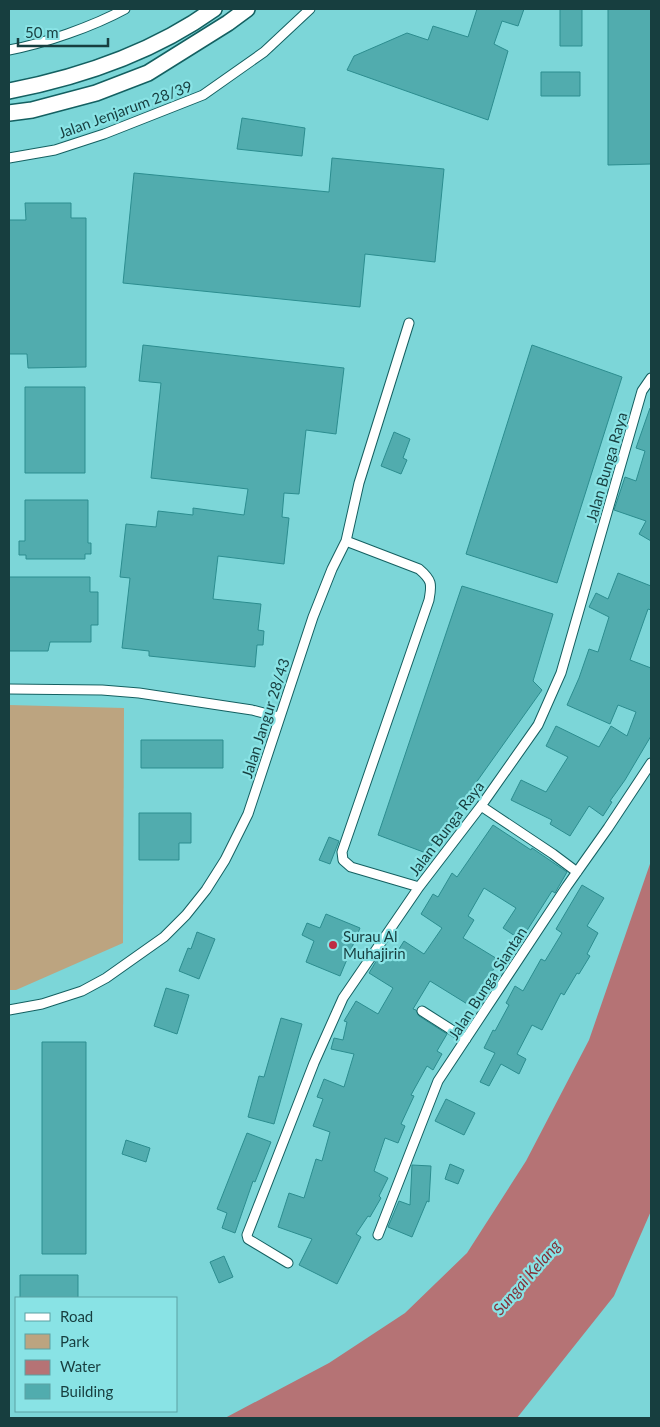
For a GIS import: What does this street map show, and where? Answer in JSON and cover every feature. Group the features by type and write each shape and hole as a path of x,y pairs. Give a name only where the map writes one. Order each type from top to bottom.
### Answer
{"main road":[{"path":"9,91 40,85 89,70 137,52 171,36 214,9"},
{"path":"9,113 32,110 96,93 148,73 247,9"}],"street":[{"path":"9,50 40,43 109,18 124,9"},
{"name":"Jalan Jenjarum 28/39","path":"9,158 63,147 104,134 203,95 264,52 310,9"},
{"name":"Jalan Jangur 28/43","path":"9,1010 42,1004 82,991 106,978 164,937 186,915 206,890 225,860 248,814 313,617 332,569 346,541 359,483 409,323"},
{"name":"Jalan Bunga Raya","path":"288,1263 248,1239 247,1235 314,1062 343,998 419,887 481,806 538,725 561,673 642,391 651,378"},
{"path":"346,541 419,569 429,578 431,587 429,600 342,852 343,860 351,867 419,887"},
{"path":"9,689 102,690 139,693 252,710 279,717"},
{"name":"Jalan Bunga Siantan","path":"378,1235 438,1081 651,763"},
{"path":"481,806 577,872"},
{"path":"422,1011 466,1040"}],"green space":[{"path":"9,705 124,708 123,943 16,990 9,990"}],"water":[{"name":"Sungai Kelang","path":"651,861 651,1211 614,1296 517,1418 225,1418 329,1363 405,1313 467,1253 526,1161 589,1040"}],"building":[{"path":"477,9 524,9 518,26 502,21 494,44 508,51 488,120 347,70 354,56 407,33 428,40 433,26 468,37"},
{"path":"560,9 582,9 582,46 560,46"},
{"path":"608,9 651,9 651,164 608,165"},
{"path":"541,72 580,72 580,96 541,96"},
{"path":"242,118 305,128 302,156 237,149"},
{"path":"332,158 444,169 435,262 365,254 360,307 123,283 134,173 329,192"},
{"path":"25,203 71,203 71,218 86,218 86,367 28,368 27,354 9,354 9,220 26,220"},
{"path":"143,345 344,368 336,434 306,430 299,494 284,493 282,517 289,518 284,564 218,556 213,599 261,604 258,630 264,631 263,645 257,645 255,667 149,656 149,651 122,648 130,578 120,577 126,524 156,527 158,511 193,515 193,508 244,515 248,489 151,478 161,383 139,381"},
{"path":"532,345 622,377 557,583 466,554"},
{"path":"25,387 85,387 85,473 25,473"},
{"path":"650,408 651,541 639,534 646,521 614,510 625,477 636,481 645,451 636,448"},
{"path":"394,432 410,439 403,458 407,460 401,474 381,466"},
{"path":"25,500 88,500 88,543 91,543 91,554 85,554 85,559 26,559 26,555 19,555 19,541 25,541"},
{"path":"618,573 651,586 651,610 648,609 630,660 651,668 651,736 610,801 612,802 603,816 589,806 570,836 550,824 552,820 511,800 521,780 546,792 568,757 546,746 556,726 599,747 611,726 627,736 636,712 618,705 610,724 567,705 589,649 598,652 609,617 589,607 596,593 608,599"},
{"path":"9,577 90,577 90,592 98,592 98,625 91,625 91,642 50,642 48,651 9,651"},
{"path":"462,586 553,614 533,681 542,690 426,853 378,835"},
{"path":"141,740 223,740 223,768 141,768"},
{"path":"139,813 191,813 191,843 179,843 179,860 139,860"},
{"path":"493,825 567,872 555,893 552,891 521,940 503,928 516,908 484,888 468,916 474,920 463,938 499,960 477,997 484,1001 477,1010 430,981 413,1009 416,1010 419,1016 447,1034 437,1051 442,1054 433,1070 427,1066 411,1095 414,1096 401,1124 405,1126 398,1143 385,1138 374,1171 388,1178 379,1196 381,1198 370,1217 368,1216 356,1234 361,1237 337,1284 299,1265 312,1239 278,1227 289,1193 304,1198 316,1159 322,1161 330,1132 313,1126 323,1099 317,1097 324,1079 344,1087 354,1054 331,1049 334,1038 343,1040 347,1022 344,1021 356,1001 378,1014 393,988 369,973 381,953 392,960 404,941 424,954 442,928 421,914 433,894 438,897 452,873 457,877"},
{"path":"329,837 339,841 330,864 319,860"},
{"path":"582,885 604,898 587,926 598,933 587,954 590,956 564,995 561,993 542,1030 532,1025 517,1054 526,1059 519,1074 501,1064 489,1086 480,1082 495,1053 484,1048 509,1005 506,1003 515,986 523,991 541,959 545,961 562,933 556,929"},
{"name":"Surau Al Muhajirin","path":"326,914 360,928 340,976 306,962 314,941 302,935 307,923 320,928"},
{"path":"197,932 215,939 199,979 179,971 188,948 191,949"},
{"path":"166,988 189,995 177,1034 154,1026"},
{"path":"281,1018 302,1024 274,1124 248,1117 259,1076 264,1077"},
{"path":"42,1042 86,1042 86,1254 42,1254"},
{"path":"446,1099 475,1113 464,1135 435,1121"},
{"path":"247,1133 271,1142 255,1182 253,1181 235,1233 222,1228 227,1213 217,1209"},
{"path":"126,1140 150,1148 146,1162 122,1154"},
{"path":"450,1164 464,1170 458,1184 445,1179"},
{"path":"412,1165 431,1166 429,1202 427,1201 412,1237 388,1227 399,1201 410,1205"},
{"path":"224,1256 233,1277 219,1283 210,1262"},
{"path":"20,1275 78,1275 78,1297 20,1297"}],"place":[{"name":"Surau Al Muhajirin","path":"333,945"}]}
